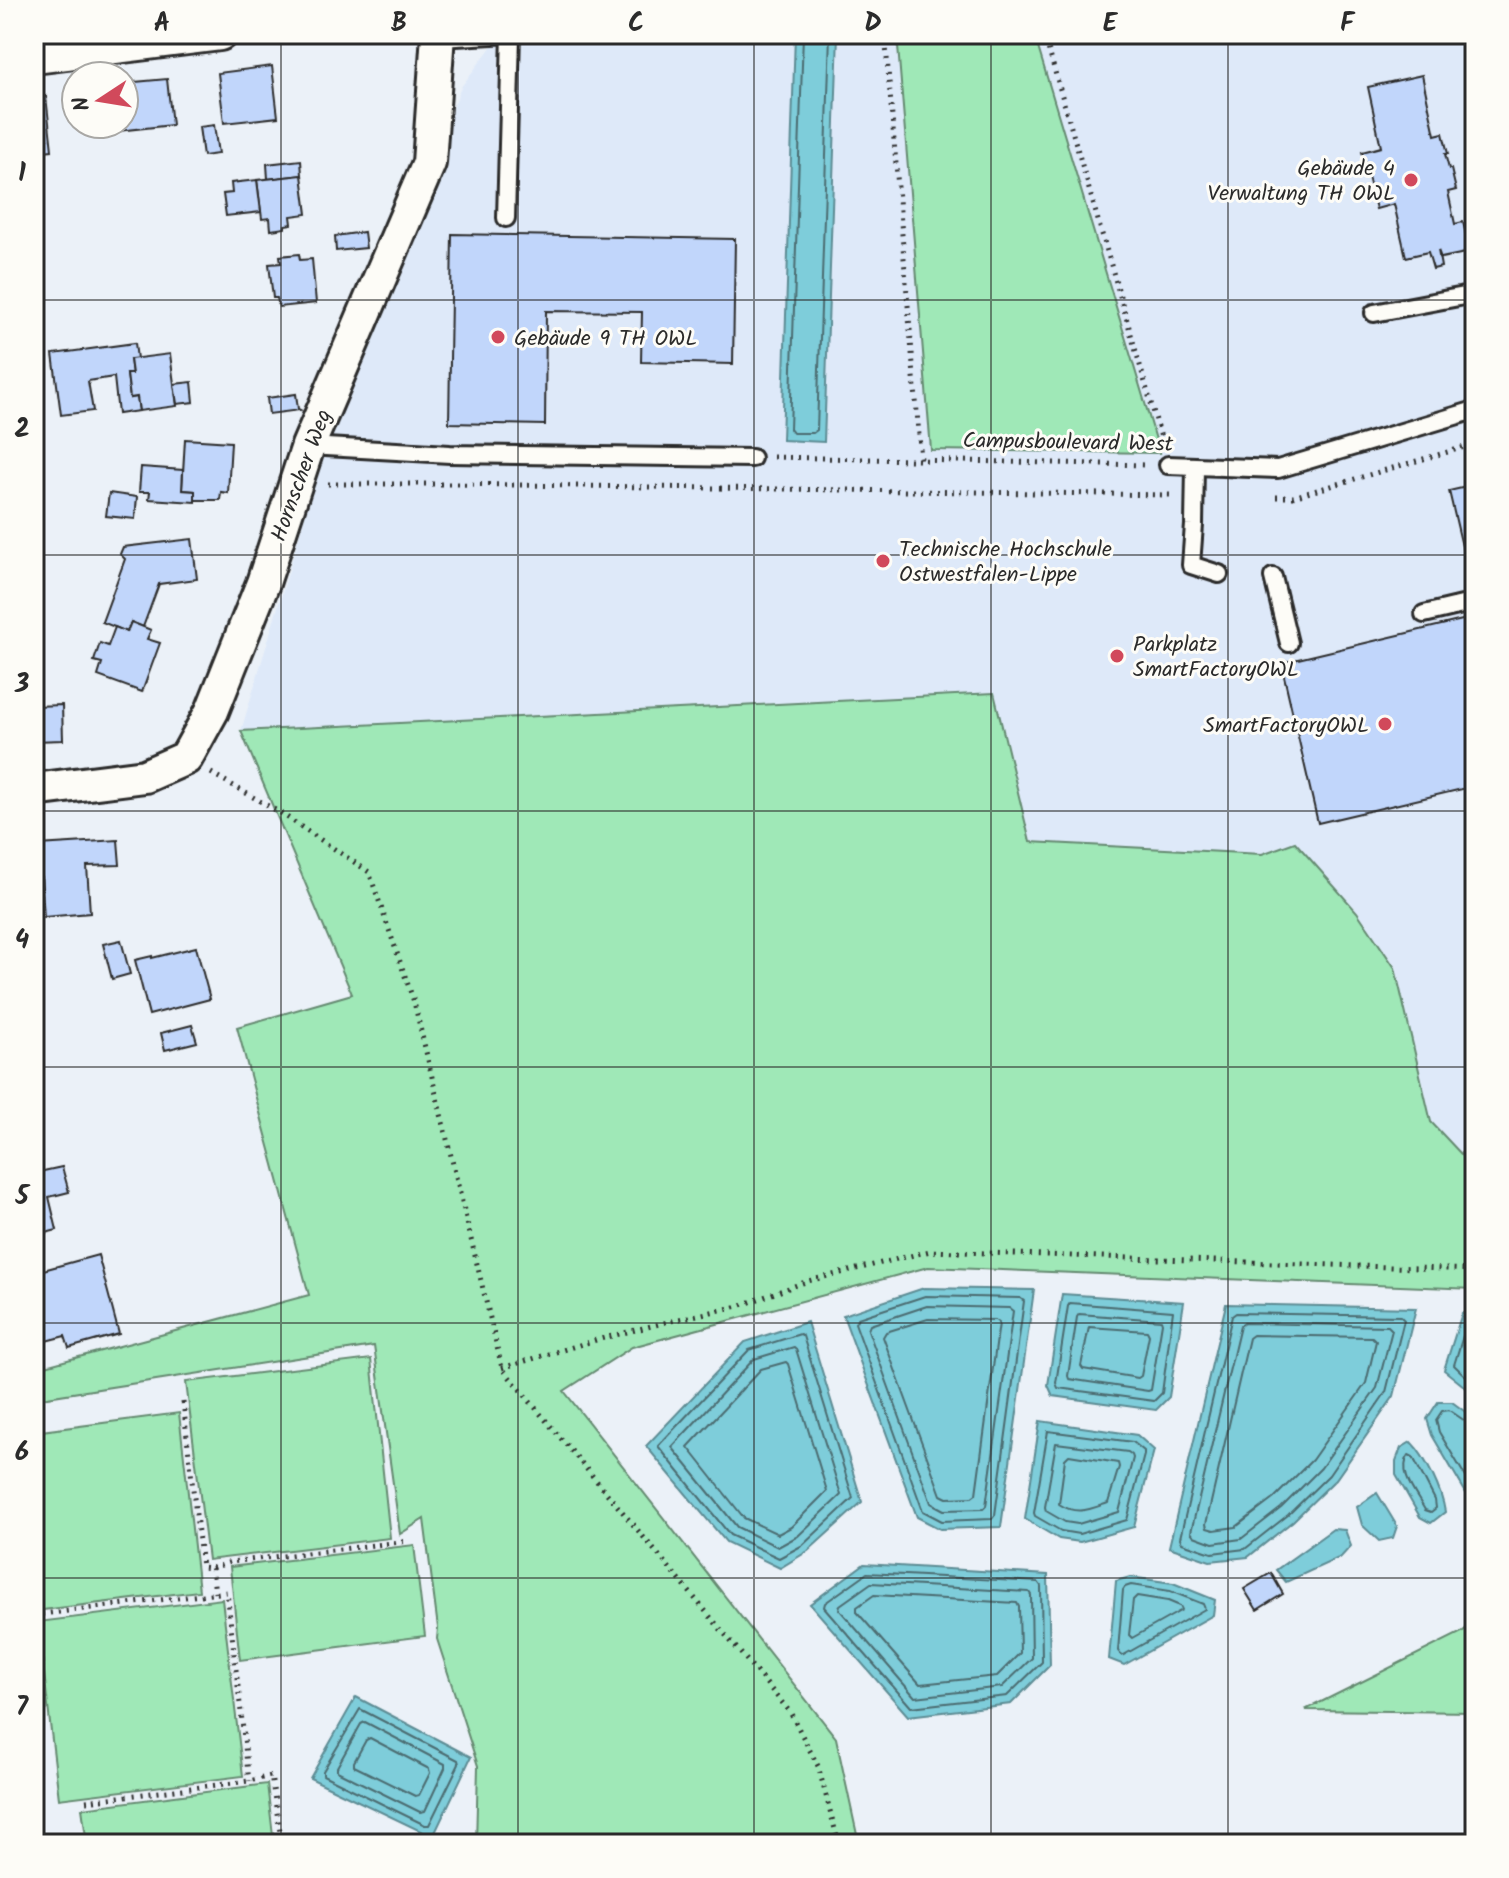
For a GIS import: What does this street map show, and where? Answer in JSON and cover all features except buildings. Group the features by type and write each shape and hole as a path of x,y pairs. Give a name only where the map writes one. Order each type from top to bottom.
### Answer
{"street":[{"path":"34,57 220,34"},
{"name":"Hornscher Weg","path":"186,758 212,711 263,583 308,446 429,163 438,36"},
{"path":"34,790 145,776 186,758"}],"lane":[{"path":"438,36 511,34 506,218"},
{"path":"1374,313 1475,294"},
{"name":"Campusboulevard West","path":"1169,465 1278,469 1475,410"},
{"path":"308,446 450,454 752,458"},
{"path":"1195,467 1194,495 1183,563 1219,574"},
{"path":"1273,577 1289,643"},
{"path":"1424,614 1475,602"}],"path":[{"path":"885,34 921,459"},
{"path":"1044,34 1169,465"},
{"path":"1265,496 1293,497 1475,444"},
{"name":"Campusboulevard West","path":"752,458 856,457 1169,465"},
{"path":"295,484 1194,495"},
{"path":"186,758 279,812 369,872 414,1002 502,1368 790,1712 818,1766 839,1844"},
{"path":"502,1368 596,1340 739,1306 808,1281 930,1251 1475,1270"},
{"path":"183,1402 202,1567 409,1541"},
{"path":"212,1568 215,1593"},
{"path":"34,1615 227,1592 249,1781"},
{"path":"86,1801 271,1776 282,1844"}],"shaded area":[{"name":"Technische Hochschule Ostwestfalen-Lippe","path":"501,34 1475,34 1475,1169 1431,1122 1395,968 1357,912 1295,842 1262,854 1030,842 993,693 241,731 331,429 461,87"}],"green space":[{"path":"897,34 1034,34 1160,453 931,450"},
{"path":"994,693 1030,842 1262,854 1295,842 1357,912 1395,968 1431,1122 1475,1169 1475,1289 928,1267 632,1347 564,1391 836,1738 859,1844 476,1844 478,1766 437,1639 424,1519 400,1534 374,1346 34,1399 34,1369 309,1295 237,1027 352,994 241,731"},
{"path":"371,1359 390,1538 208,1560 186,1382"},
{"path":"179,1413 199,1591 34,1611 34,1432"},
{"path":"414,1545 425,1636 240,1660 230,1567"},
{"path":"222,1599 243,1776 59,1799 38,1622"},
{"path":"1475,1621 1475,1712 1305,1710 1462,1632"},
{"path":"267,1784 274,1844 87,1844 82,1808"}],"water":[{"path":"795,34 838,34 824,442 782,440"},
{"path":"924,1288 1034,1290 1001,1527 940,1529 917,1517 843,1315"},
{"path":"1062,1294 1184,1302 1169,1397 1156,1410 1053,1396 1048,1385"},
{"path":"1226,1304 1416,1308 1394,1396 1336,1479 1293,1521 1248,1557 1210,1561 1169,1547"},
{"path":"1462,1313 1475,1313 1475,1395 1444,1370"},
{"path":"807,1322 862,1502 808,1551 780,1568 726,1542 646,1446 745,1342"},
{"path":"1438,1402 1452,1402 1475,1419 1475,1494 1466,1493 1432,1435 1427,1419"},
{"path":"1040,1421 1137,1435 1154,1450 1134,1527 1080,1542 1059,1539 1025,1519"},
{"path":"1411,1442 1428,1465 1445,1512 1431,1523 1420,1517 1396,1475 1396,1461 1401,1448"},
{"path":"1377,1493 1397,1526 1393,1538 1379,1541 1362,1525 1357,1507"},
{"path":"1333,1529 1345,1530 1351,1546 1341,1557 1286,1582 1276,1570"},
{"path":"864,1564 1048,1575 1050,1665 1011,1704 908,1716 810,1604"},
{"path":"1130,1577 1173,1583 1215,1600 1213,1615 1124,1665 1109,1659 1116,1581"},
{"path":"356,1697 471,1757 433,1837 310,1778"}],"place":[{"name":"Gebäude 4 Verwaltung TH OWL","path":"1411,180"},
{"name":"Gebäude 9 TH OWL","path":"498,337"},
{"name":"Technische Hochschule Ostwestfalen-Lippe","path":"883,561"},
{"name":"Parkplatz SmartFactoryOWL","path":"1117,656"},
{"name":"SmartFactoryOWL","path":"1385,724"}]}
